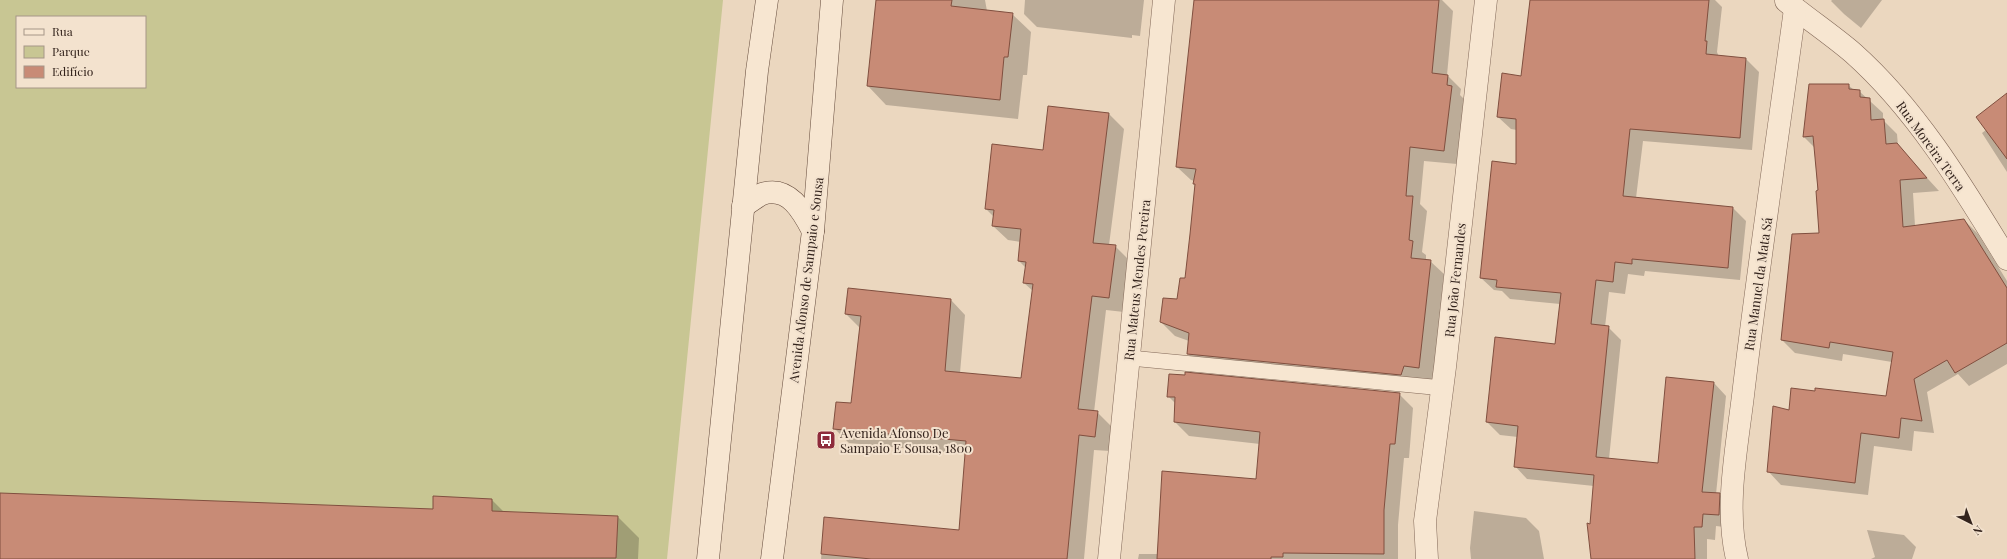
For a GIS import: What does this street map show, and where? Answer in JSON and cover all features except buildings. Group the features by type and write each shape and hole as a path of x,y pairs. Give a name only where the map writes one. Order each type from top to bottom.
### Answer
{"street":[{"path":"708,559 757,72 767,0"},
{"name":"Avenida Afonso de Sampaio e Sousa","path":"772,559 813,231 832,0"},
{"name":"Rua Mateus Mendes Pereira","path":"1109,559 1130,358 1164,0"},
{"name":"Rua João Fernandes","path":"1427,559 1425,521 1443,388 1486,0"},
{"name":"Rua Moreira Terra","path":"1790,4 1853,54 1904,107 1980,214 2007,259"},
{"name":"Rua Manuel da Mata Sá","path":"1737,559 1734,549 1731,504 1790,4"},
{"path":"743,206 762,194 777,193 794,202 802,210 813,231"}],"lane":[{"path":"1130,358 1443,388"}],"green space":[{"path":"0,0 723,0 667,559 0,559"}],"place":[{"name":"Avenida Afonso De Sampaio E Sousa, 1800","path":"826,440"}]}
